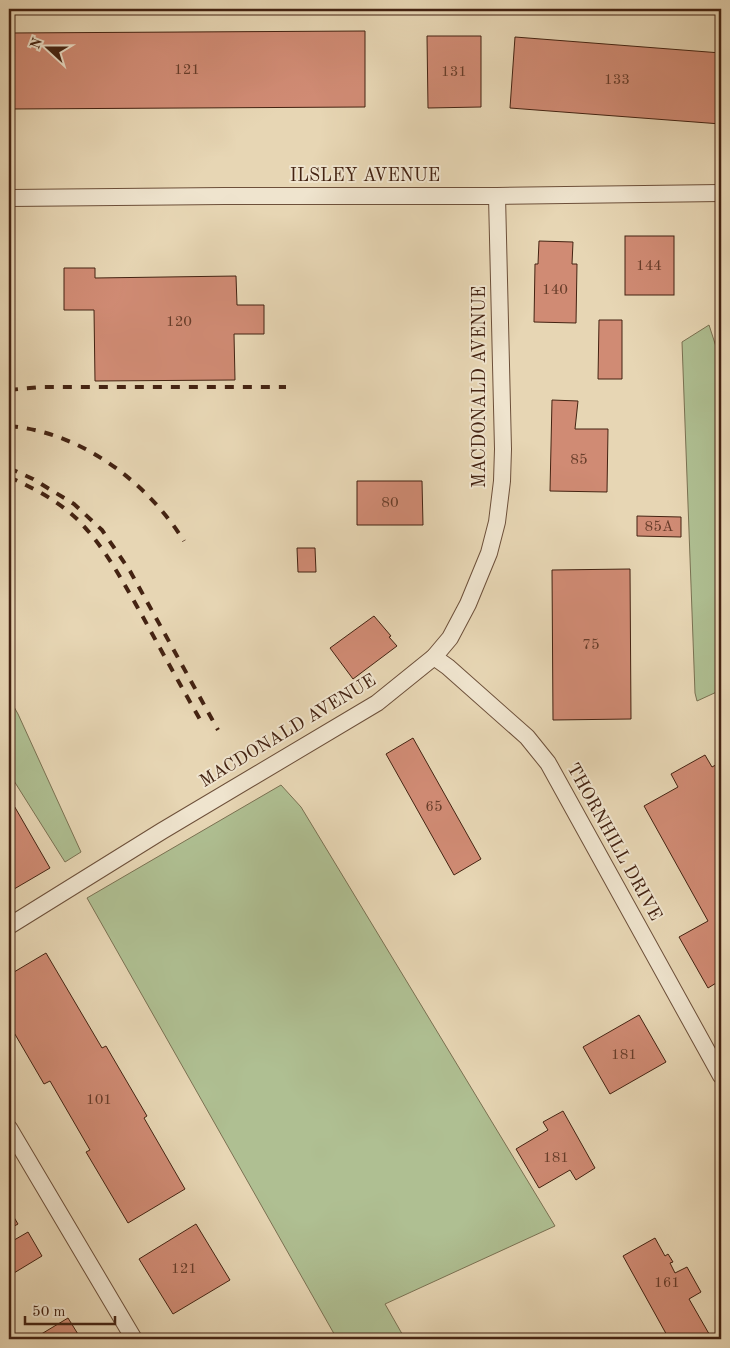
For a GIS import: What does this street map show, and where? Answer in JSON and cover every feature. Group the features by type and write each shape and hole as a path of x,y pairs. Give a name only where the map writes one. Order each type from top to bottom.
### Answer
{"street":[{"name":"ILSLEY AVENUE","path":"9,198 721,194"},
{"name":"MACDONALD AVENUE","path":"9,926 162,831 377,703 434,657 450,638 477,587 489,553 497,522 502,481 504,449 497,196"},
{"name":"THORNHILL DRIVE","path":"434,657 448,667 527,737 548,763 721,1076"},
{"path":"9,1128 134,1339"}],"green space":[{"path":"709,325 721,362 721,690 697,701 695,693 682,342"},
{"path":"9,698 81,852 65,862 9,773"},
{"path":"281,785 301,807 555,1226 385,1304 405,1339 337,1339 87,898"}],"building":[{"path":"365,31 365,107 9,109 9,33"},
{"path":"427,36 481,36 481,107 428,108"},
{"path":"515,37 721,53 721,124 510,108"},
{"path":"625,236 674,236 674,295 625,295"},
{"path":"539,241 573,242 572,264 577,264 576,323 534,322 535,264 538,264"},
{"path":"64,268 95,268 95,278 236,276 237,305 264,305 264,334 234,334 235,380 95,381 94,310 64,310"},
{"path":"599,320 622,320 622,379 598,379"},
{"path":"552,400 578,401 575,429 608,429 607,492 550,491"},
{"path":"357,481 422,481 423,525 357,525"},
{"path":"637,516 681,517 681,537 637,536"},
{"path":"297,548 315,548 316,572 298,572"},
{"path":"630,569 631,719 553,720 552,570"},
{"path":"374,616 397,646 353,679 330,648"},
{"path":"413,738 481,859 454,875 386,754"},
{"path":"705,755 712,767 721,762 721,980 708,988 679,937 708,921 644,806 678,787 671,774"},
{"path":"9,797 50,868 9,892"},
{"path":"46,953 102,1048 106,1046 147,1116 144,1118 185,1189 128,1223 86,1152 90,1150 50,1081 44,1084 9,1024 9,975"},
{"path":"639,1015 666,1062 610,1094 583,1047"},
{"path":"563,1111 595,1168 576,1180 570,1170 539,1188 516,1149 548,1130 543,1122"},
{"path":"9,1209 18,1224 9,1229"},
{"path":"196,1224 230,1280 173,1314 139,1259"},
{"path":"28,1232 42,1256 9,1276 9,1243"},
{"path":"655,1238 665,1256 668,1254 673,1262 670,1263 675,1273 687,1267 701,1292 689,1299 712,1339 669,1339 623,1256"},
{"path":"68,1318 81,1339 33,1339"}],"railway":[{"path":"9,390 40,387 286,387"},
{"path":"9,426 36,430 62,438 86,449 110,464 151,499 169,519 184,541"},
{"path":"9,468 33,479 74,504 102,530 130,571 218,730"},
{"path":"9,477 53,500 77,519 96,541 121,578 202,723"}]}
